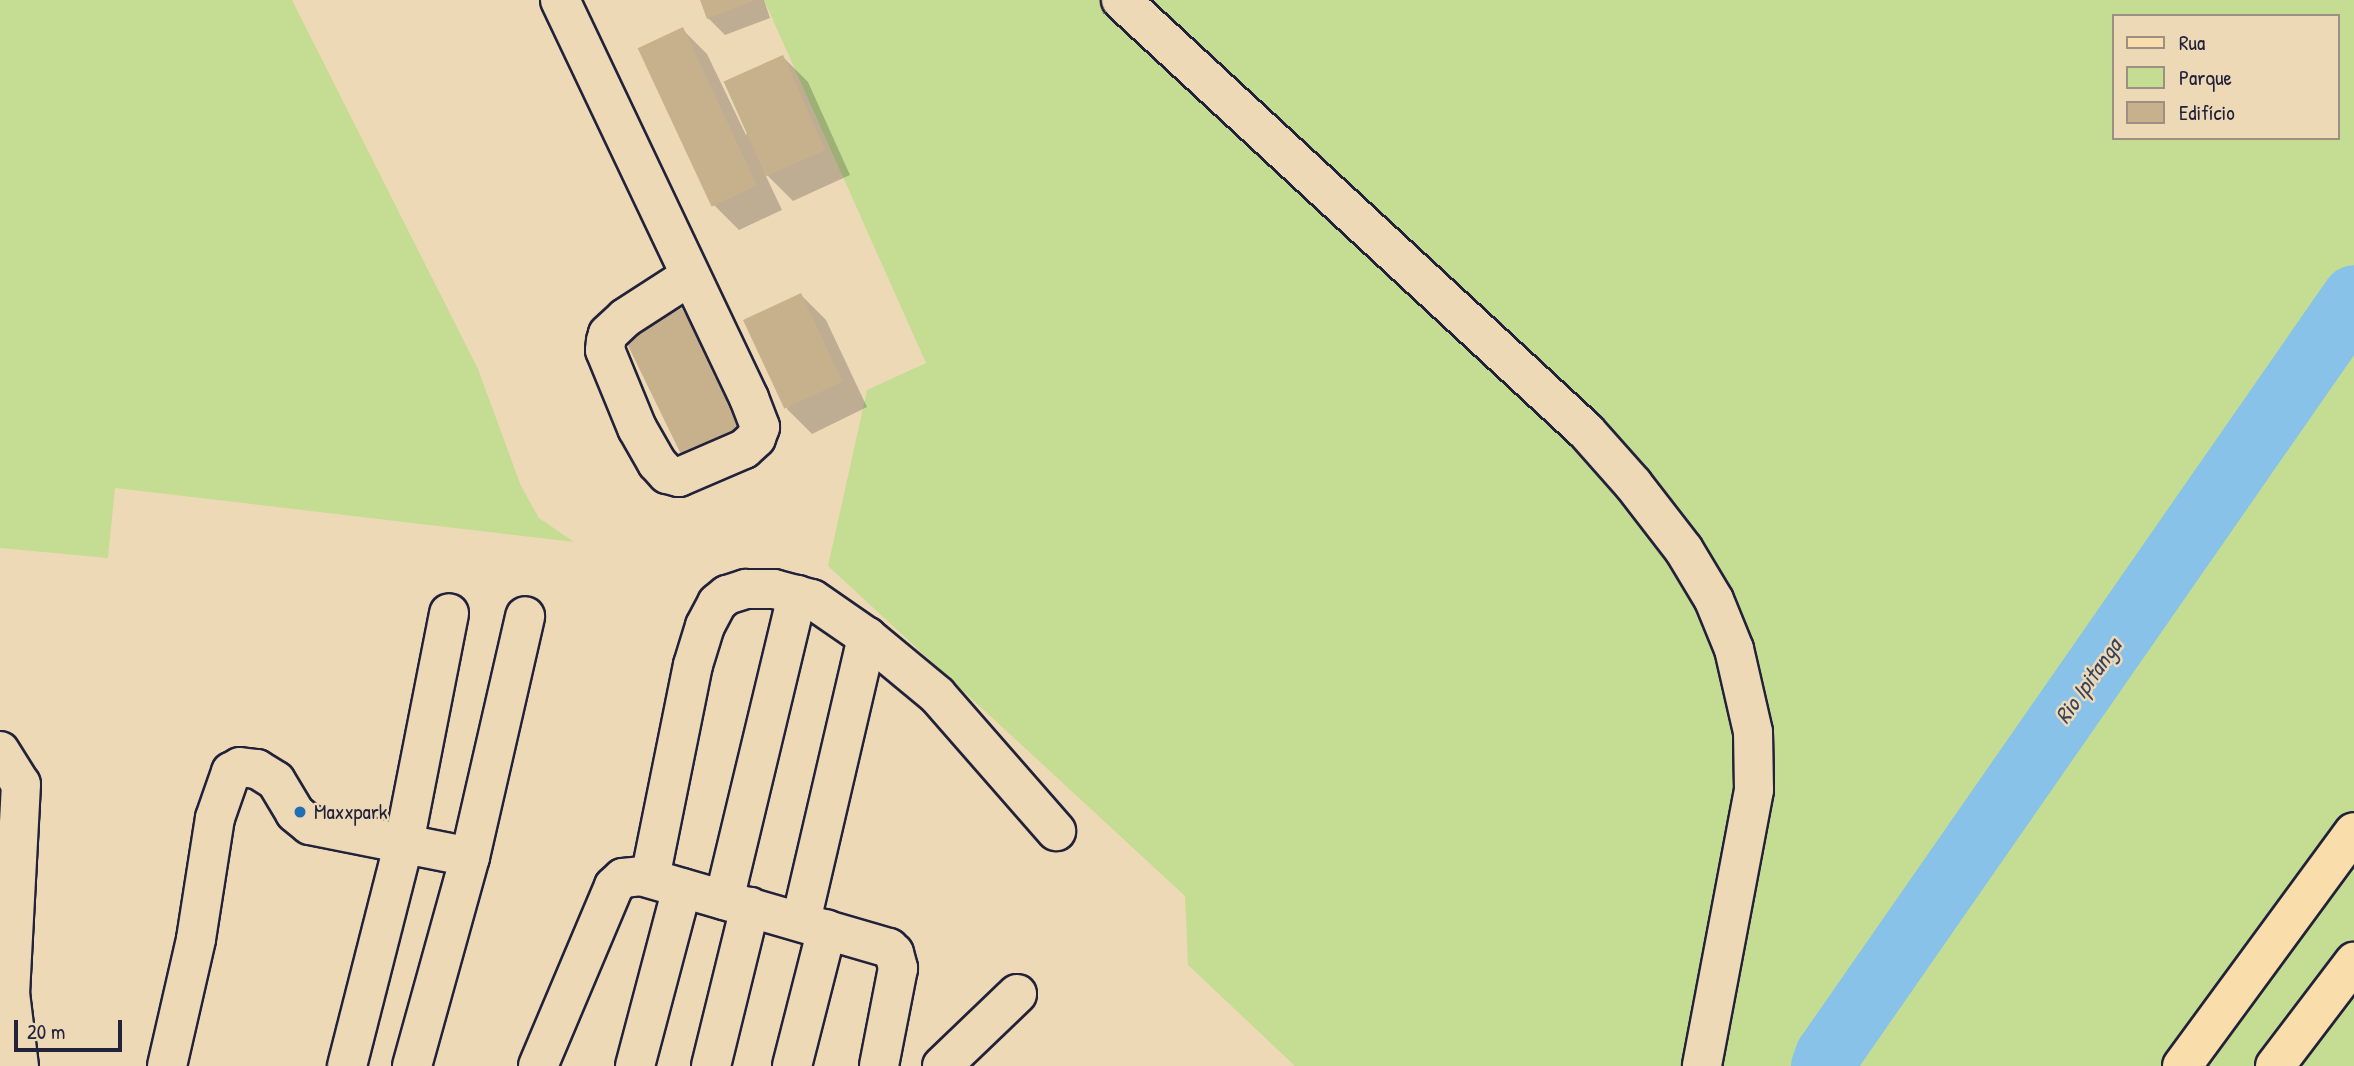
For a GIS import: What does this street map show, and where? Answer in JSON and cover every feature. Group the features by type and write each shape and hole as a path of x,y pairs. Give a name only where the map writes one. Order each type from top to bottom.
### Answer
{"main road":[{"path":"2182,1066 2354,832"},
{"path":"2275,1066 2354,962"}],"lane":[{"path":"560,0 690,276 760,427 756,438 744,449 678,477 667,474 657,463 637,428 609,361 606,341 608,334 625,318 690,276"},
{"path":"1121,0 1586,431 1633,484 1684,550 1714,600 1734,649 1753,733 1754,790 1702,1066"},
{"path":"635,1066 666,883 693,665 711,615 717,603 727,595 746,589 774,589 812,599 867,637 937,695 1056,831"},
{"path":"711,1066 737,904 797,595"},
{"path":"347,1066 404,844 449,613"},
{"path":"412,1066 470,857 524,616"},
{"path":"792,1066 814,925 867,637"},
{"path":"0,751 21,784 10,993 19,1066"},
{"path":"167,1066 196,939 215,818 230,772 240,767 257,769 276,780 295,813 310,825 470,857"},
{"path":"538,1066 614,886 631,876 666,883 889,948 897,960 896,983 879,1066"},
{"path":"942,1066 1017,995"}],"green space":[{"path":"0,0 292,0 478,369 521,486 539,518 574,542 115,488 108,558 0,548"},
{"path":"764,0 2354,0 2354,1066 1295,1066 1188,965 1185,896 828,566 867,390 926,363"}],"building":[{"path":"700,0 756,0 707,19"},
{"path":"683,27 757,186 712,207 638,48"},
{"path":"783,55 825,150 766,176 724,81"},
{"path":"801,293 842,382 784,409 743,320"},
{"path":"682,308 743,433 685,461 624,336"}],"waterway":[{"name":"Rio Ipitanga","path":"1823,1066 1827,1055 2354,297"}],"place":[{"name":"Maxxpark","path":"300,812"}]}
